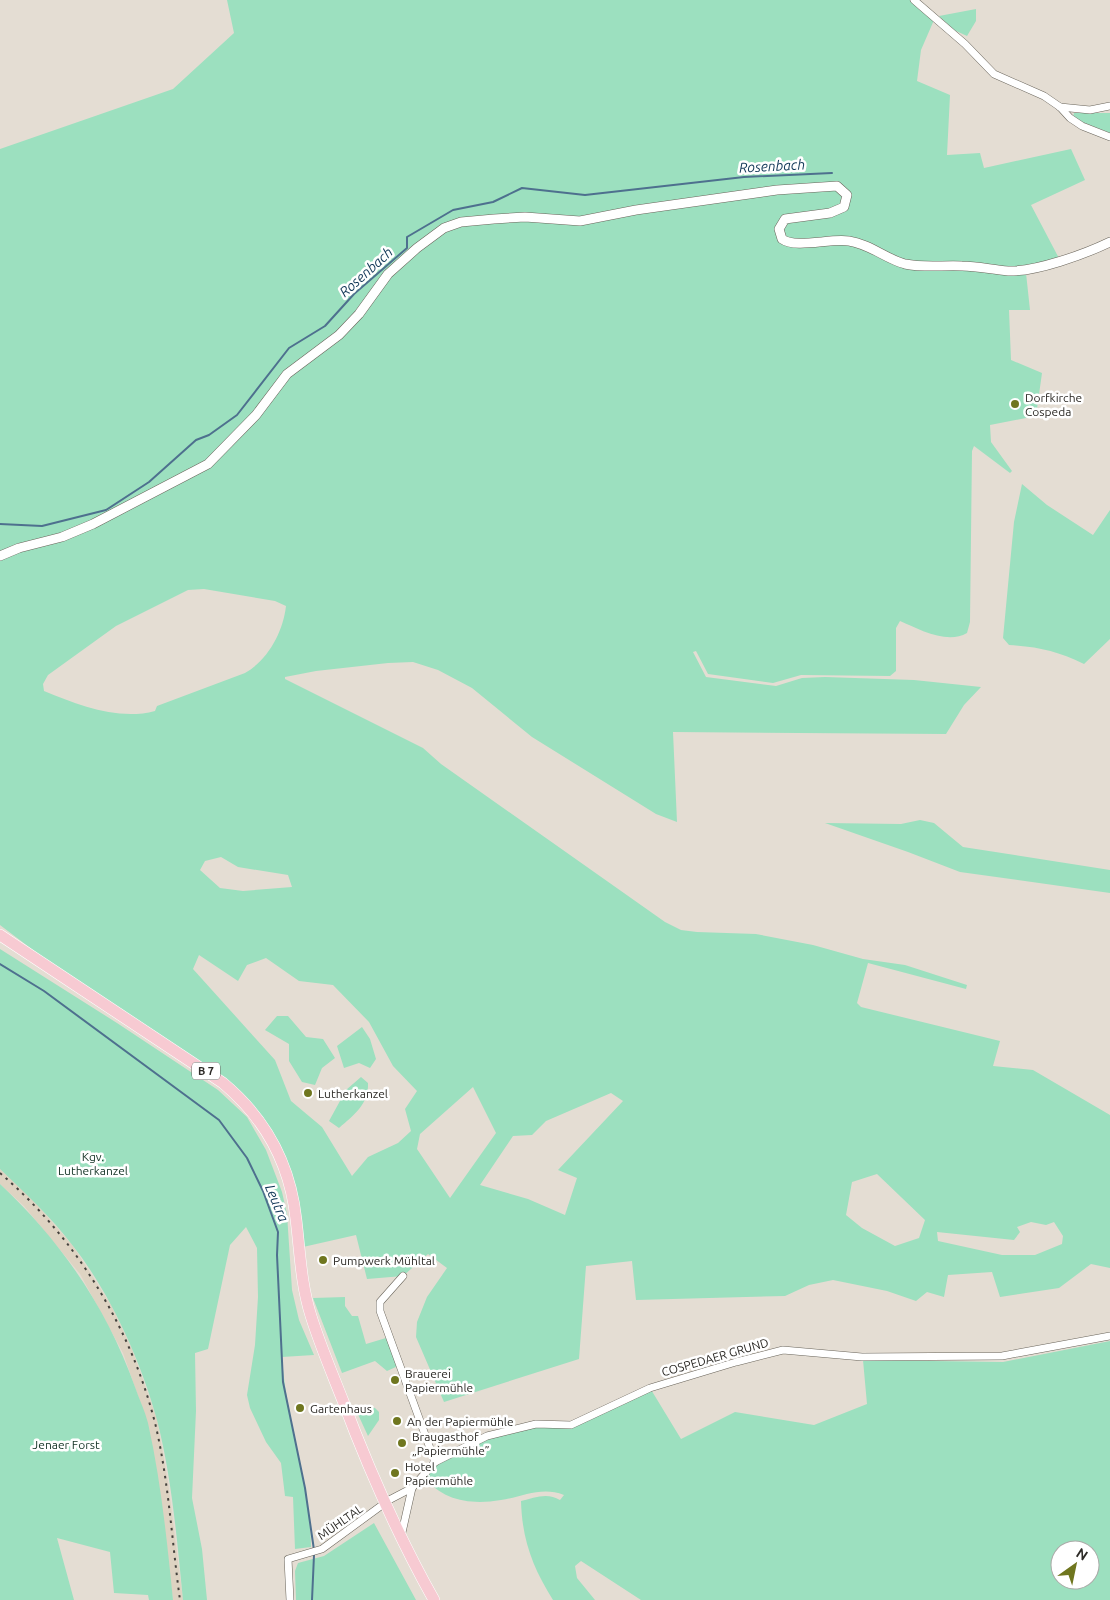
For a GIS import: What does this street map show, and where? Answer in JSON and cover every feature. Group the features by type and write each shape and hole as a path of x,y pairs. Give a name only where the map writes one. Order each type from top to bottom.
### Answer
{"main road":[{"name":"B 7","path":"0,935 41,964 201,1067 241,1099 265,1127 276,1147 291,1192 303,1283 311,1317 384,1504"},
{"path":"384,1504 400,1539 434,1600"}],"street":[{"path":"914,0 964,44 994,74 1044,96 1082,126 1110,137"},
{"path":"1060,107 1090,110 1110,106"},
{"path":"0,556 19,548 62,537 93,524 208,464 256,415 286,374 328,344 351,323 388,274 428,239 454,224 476,220 525,217 580,220 757,193 836,186 847,195 847,202 844,207 830,213 785,219 779,229 782,239 790,243 832,240 851,241 872,248 899,262 916,266 962,266 1011,271 1062,259 1107,243"},
{"path":"403,1276 380,1302 380,1311 435,1462"},
{"name":"COSPEDAER GRUND","path":"384,1504 412,1488 435,1462 487,1436 536,1424 571,1425 650,1388 783,1350 862,1357 1002,1356 1110,1336"},
{"name":"COSPEDAER GRUND","path":"400,1539 412,1488"},
{"name":"MÜHLTAL","path":"290,1600 288,1559 322,1549 384,1504"}],"shaded area":[{"path":"0,1169 32,1199 73,1246 111,1305 132,1349 157,1419 168,1482 183,1600 173,1600 158,1484 147,1422 123,1353 80,1274 24,1206 0,1184"}],"green space":[{"path":"227,0 910,0 934,20 921,50 917,81 950,95 947,155 980,153 984,168 1071,149 1085,180 1031,205 1062,264 1026,273 1030,310 1009,310 1011,360 1042,373 1036,416 990,425 991,442 1012,471 1010,473 974,446 972,451 970,622 967,633 959,636 942,637 900,621 896,628 896,671 890,676 801,675 773,683 708,674 696,651 693,652 706,677 776,686 802,678 825,677 914,680 981,687 964,705 946,734 673,732 677,822 656,814 532,737 472,688 438,670 413,662 388,663 316,671 285,677 285,679 423,748 441,764 665,922 681,930 756,934 813,945 863,959 905,965 967,985 966,989 868,963 857,1003 861,1007 1000,1041 993,1066 1033,1070 1110,1115 1110,1268 1091,1264 1059,1288 1000,1297 992,1272 948,1275 944,1297 927,1292 916,1301 887,1291 833,1280 809,1285 785,1296 636,1300 632,1261 586,1266 579,1359 444,1402 416,1337 417,1322 427,1297 447,1268 428,1254 403,1276 367,1279 356,1235 303,1247 297,1211 256,1110 54,966 0,925 0,149 173,89 234,33","holes":["204,589 275,601 286,606 278,635 261,661 245,673 157,706 155,711 141,714 113,713 99,710 44,691 43,684 48,675 116,626 188,590","221,857 238,867 288,875 292,887 243,891 220,888 200,870 205,861","199,955 238,981 247,965 266,958 299,981 333,985 369,1022 393,1066 417,1091 405,1109 411,1131 398,1143 368,1157 352,1176 322,1127 291,1101 275,1060 193,969","473,1087 496,1133 450,1198 417,1149 420,1134","611,1093 623,1101 558,1170 577,1178 565,1215 528,1199 480,1185 513,1136 532,1135 546,1121","877,1174 925,1220 919,1238 895,1246 862,1228 846,1215 852,1182","1031,1222 1046,1225 1054,1222 1063,1236 1062,1244 1035,1255 1002,1255 938,1241 937,1232 1014,1240 1020,1232 1017,1227"]},
{"path":"976,9 976,21 967,36 954,30 939,16"},
{"path":"1074,113 1110,113 1110,133 1077,120 1073,117"},
{"path":"1022,484 1047,505 1093,535 1110,510 1110,639 1084,664 1048,650 1009,645 1003,638 1014,522"},
{"path":"920,820 934,823 963,847 1110,870 1110,893 960,872 825,823 901,824"},
{"name":"Kgv. Lutherkanzel","path":"0,949 218,1090 247,1117 266,1150 282,1192 287,1214 292,1290 299,1320 314,1355 282,1357 288,1405 307,1499 311,1547 295,1549 293,1497 285,1496 281,1463 266,1442 250,1408 247,1395 255,1345 258,1297 257,1248 246,1227 230,1245 208,1349 195,1353 196,1411 192,1498 202,1549 207,1600 183,1600 167,1464 150,1398 123,1328 87,1265 73,1246 29,1197 0,1169"},
{"path":"277,1016 288,1016 306,1037 323,1039 335,1058 322,1068 315,1085 302,1082 289,1061 289,1044 265,1030"},
{"path":"362,1027 370,1039 376,1059 370,1068 359,1063 344,1068 337,1046"},
{"path":"361,1077 368,1083 366,1097 359,1108 339,1128 329,1121 346,1090"},
{"name":"Jenaer Forst","path":"0,1184 43,1229 80,1277 111,1330 124,1358 148,1423 153,1445 173,1600 149,1600 148,1595 114,1593 110,1552 57,1538 74,1600 0,1600"},
{"path":"345,1297 345,1306 352,1316 358,1316 366,1344 386,1338 398,1366 387,1371 375,1361 342,1373 313,1298"},
{"path":"1110,1341 1110,1600 641,1600 581,1561 575,1566 577,1578 595,1600 553,1600 534,1565 526,1541 521,1501 545,1496 560,1500 564,1495 540,1492 501,1500 468,1501 449,1496 432,1485 424,1477 435,1462 514,1428 571,1425 650,1388 681,1439 735,1412 814,1425 867,1404 863,1360 1003,1362"},
{"path":"363,1405 375,1408 379,1412 379,1420 368,1436 356,1410"},
{"path":"374,1523 416,1600 296,1600 295,1571 298,1563 324,1556"}],"waterway":[{"name":"Rosenbach","path":"0,524 42,526 106,510 149,482 196,440 209,435 237,415 289,348 325,326 354,294 407,248 407,237 453,210 493,202 522,188 585,195 744,177 832,173"},
{"name":"Leutra","path":"0,964 44,991 219,1120 247,1158 263,1191 278,1232 277,1255 283,1382 305,1488 314,1550"},
{"name":"Leutra","path":"312,1600 314,1555"}],"railway":[{"path":"0,1173 28,1199 77,1257 98,1288 132,1355 146,1391 156,1427 167,1492 180,1600"}],"place":[{"name":"Dorfkirche Cospeda","path":"1015,404"},
{"name":"Lutherkanzel","path":"308,1093"},
{"name":"Pumpwerk Mühltal","path":"323,1260"},
{"name":"Brauerei Papiermühle","path":"395,1380"},
{"name":"Gartenhaus","path":"300,1408"},
{"name":"An der Papiermühle","path":"397,1421"},
{"name":"Braugasthof „Papiermühle”","path":"402,1443"},
{"name":"Hotel Papiermühle","path":"395,1473"}]}
